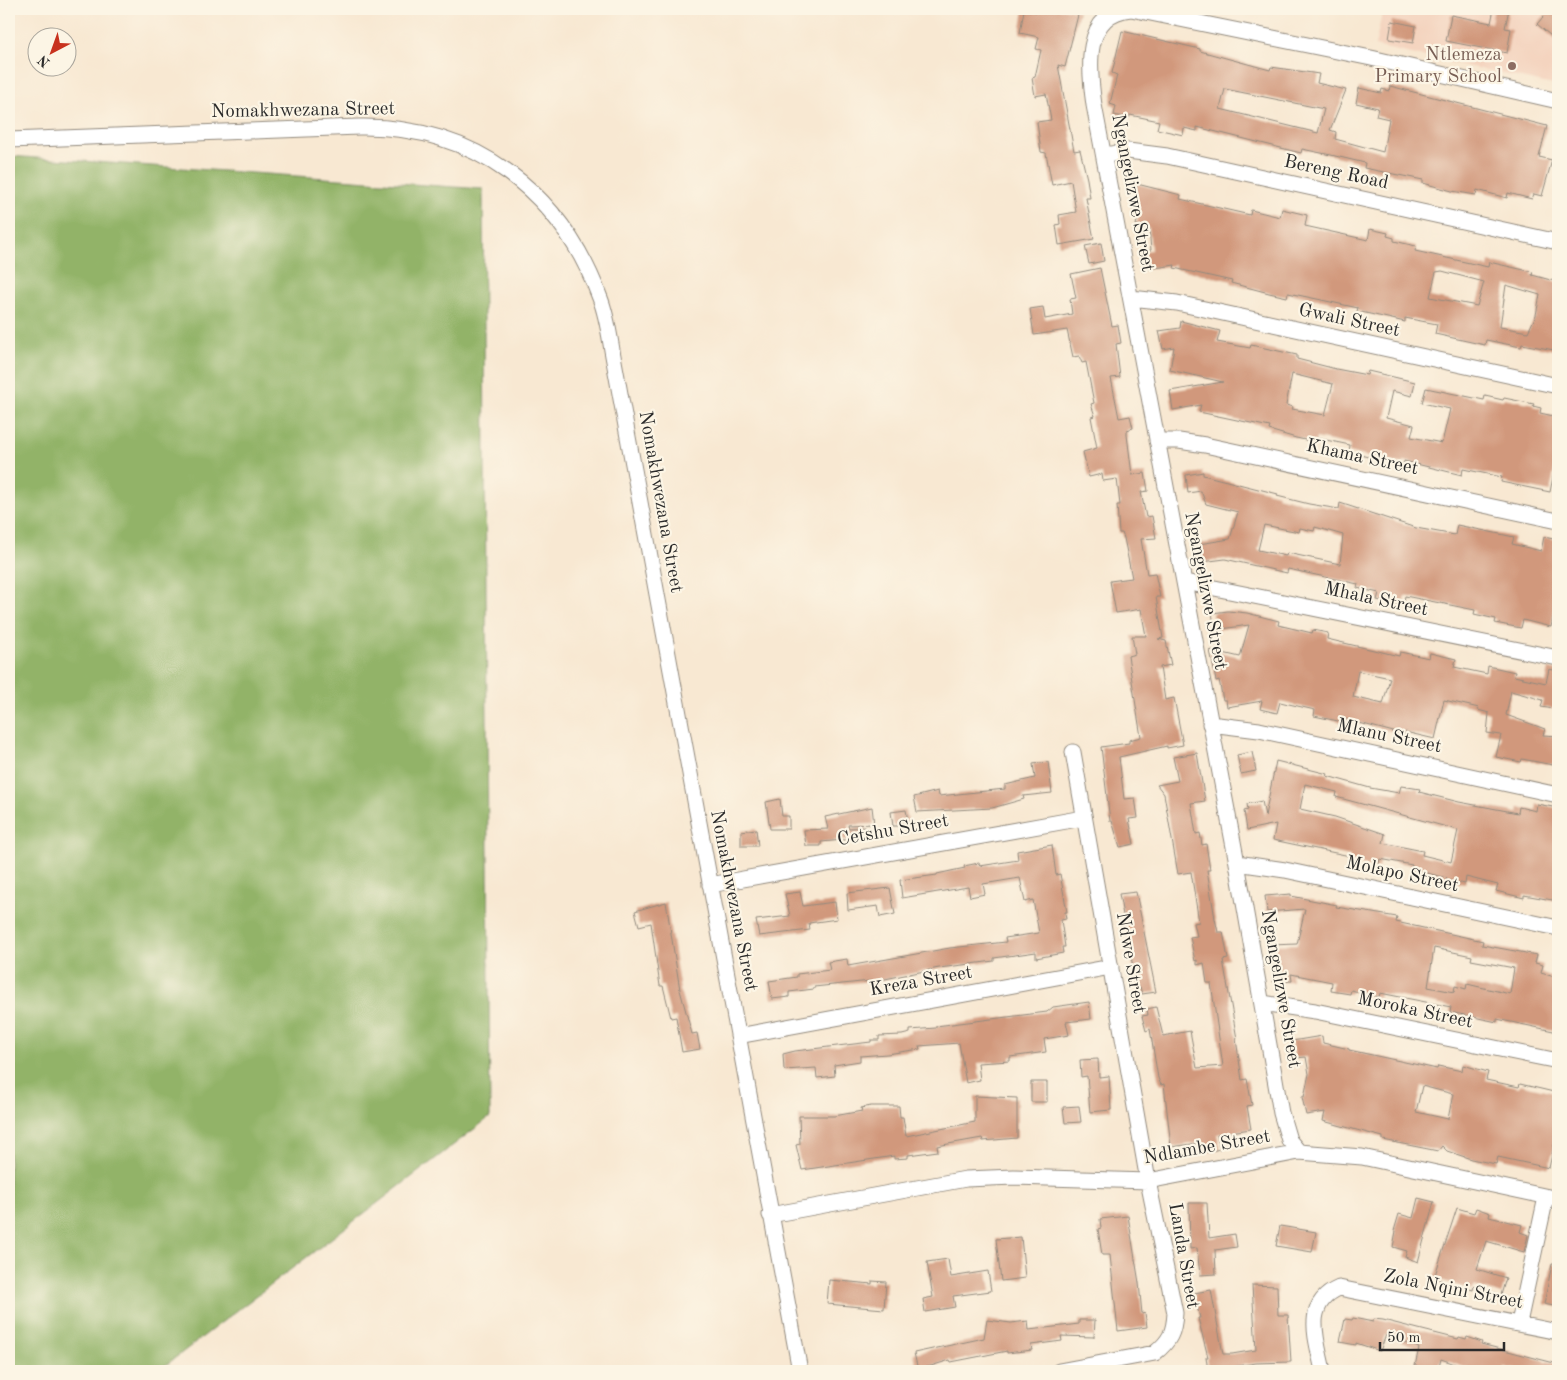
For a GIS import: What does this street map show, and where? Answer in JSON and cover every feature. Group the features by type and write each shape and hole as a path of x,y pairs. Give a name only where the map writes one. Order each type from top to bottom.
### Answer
{"street":[{"name":"Ngangelizwe Street","path":"1299,1152 1289,1140 1281,1113 1237,863 1090,78 1096,32 1100,23 1108,16 1119,10 1130,9 1371,58 1558,101"},
{"name":"Nomakhwezana Street","path":"9,140 379,127 414,131 460,145 504,169 539,197 570,235 585,260 601,300 800,1371"},
{"name":"Bereng Road","path":"1106,156 1128,151 1167,156 1558,242"},
{"name":"Gwali Street","path":"1131,298 1177,303 1558,386"},
{"name":"Khama Street","path":"1157,441 1205,445 1558,521"},
{"name":"Mhala Street","path":"1185,582 1558,658"},
{"name":"Mlanu Street","path":"1210,724 1252,728 1558,794"},
{"name":"Ndwe Street","path":"1073,752 1083,818 1148,1180"},
{"name":"Cetshu Street","path":"710,885 1083,818"},
{"name":"Molapo Street","path":"1237,863 1285,870 1558,928"},
{"name":"Kreza Street","path":"738,1036 1111,967"},
{"name":"Moroka Street","path":"1262,1003 1315,1011 1558,1061"},
{"name":"Ndlambe Street","path":"770,1215 966,1179 1014,1177 1148,1180 1299,1152 1362,1157 1552,1198"},
{"name":"Landa Street","path":"1059,1371 1155,1353 1167,1344 1174,1332 1175,1313 1148,1180"},
{"path":"1519,1323 1552,1198"},
{"name":"Zola Nqini Street","path":"1323,1371 1315,1319 1317,1306 1322,1298 1339,1288 1558,1332"}],"shaded area":[{"name":"Ntlemeza Primary School","path":"1383,9 1558,9 1558,86 1375,46"}],"green space":[{"path":"9,156 483,189 490,1117 158,1371 9,1371"}],"building":[{"path":"1037,9 1079,11 1065,67 1058,65 1074,151 1080,150 1087,179 1090,198 1086,198 1094,239 1059,245 1056,225 1060,224 1059,215 1076,212 1071,181 1052,185 1046,153 1041,152 1037,122 1051,120 1046,94 1035,96 1032,78 1035,77 1041,50 1036,49 1039,37 1020,33 1024,10 1036,12"},
{"path":"1494,9 1509,9 1505,28 1511,29 1507,53 1446,41 1451,15 1491,23"},
{"path":"1550,9 1558,9 1558,42 1537,24"},
{"path":"1392,21 1416,26 1413,43 1389,39"},
{"path":"1122,31 1200,49 1200,51 1270,70 1271,67 1319,74 1317,83 1346,90 1330,130 1336,132 1335,139 1383,152 1389,119 1376,116 1378,108 1356,103 1359,88 1381,93 1382,89 1389,91 1390,86 1547,126 1539,157 1552,160 1542,196 1534,194 1532,199 1508,193 1507,198 1477,190 1476,195 1452,191 1423,183 1423,180 1364,168 1365,163 1331,155 1302,149 1301,153 1197,127 1197,131 1184,128 1183,135 1157,129 1159,121 1130,115 1129,118 1114,115 1116,106 1110,104 1117,75 1112,73","holes":["1225,89 1324,109 1318,133 1220,109"]},
{"path":"1137,184 1181,195 1180,199 1250,215 1251,210 1280,217 1282,209 1307,215 1305,226 1368,240 1370,229 1388,233 1387,236 1394,238 1394,241 1416,246 1415,251 1488,267 1489,262 1533,272 1532,275 1558,282 1558,327 1554,350 1522,344 1521,347 1486,340 1485,345 1435,334 1437,324 1405,318 1405,322 1357,311 1358,308 1317,299 1288,293 1287,297 1269,293 1231,283 1232,281 1174,268 1175,265 1148,269 1145,251 1151,250 1149,228 1136,225 1139,213 1133,211","holes":["1442,271 1484,282 1477,306 1430,297 1436,272","1506,285 1540,295 1536,315 1528,332 1500,327"]},
{"path":"1101,243 1104,261 1089,264 1085,246"},
{"path":"1100,268 1112,326 1118,325 1121,343 1116,344 1120,377 1111,378 1119,418 1130,416 1133,428 1127,430 1127,435 1132,475 1145,473 1148,491 1141,492 1146,517 1152,516 1156,538 1141,539 1147,574 1155,573 1160,597 1156,597 1163,638 1158,639 1166,641 1171,665 1160,667 1165,700 1174,698 1183,745 1167,748 1167,746 1119,757 1124,799 1135,798 1138,818 1129,819 1134,844 1120,847 1112,821 1110,821 1101,747 1129,743 1129,740 1141,737 1128,656 1135,654 1132,636 1146,636 1141,609 1116,613 1110,581 1132,578 1124,538 1122,533 1119,533 1117,505 1120,505 1117,479 1103,481 1102,474 1089,477 1083,452 1097,448 1091,417 1095,416 1091,404 1094,403 1086,362 1082,363 1079,356 1073,357 1067,330 1034,335 1030,309 1043,307 1045,319 1072,314 1070,299 1076,298 1071,274"},
{"path":"1181,321 1220,331 1217,342 1250,348 1251,345 1297,355 1297,359 1336,369 1367,375 1368,371 1415,382 1412,396 1392,391 1386,418 1414,425 1411,437 1442,443 1450,409 1422,403 1426,388 1484,400 1485,396 1534,404 1533,406 1541,408 1540,413 1558,417 1555,443 1558,444 1558,452 1550,492 1501,482 1502,477 1463,469 1462,475 1404,461 1404,464 1368,457 1349,452 1350,445 1316,438 1315,442 1296,438 1269,430 1270,427 1199,412 1201,405 1173,410 1170,391 1223,382 1170,370 1174,347 1163,349 1159,331 1180,328","holes":["1292,374 1333,384 1325,415 1292,409 1293,407 1286,405"]},
{"path":"1203,472 1203,475 1309,504 1339,509 1340,503 1416,528 1455,535 1457,525 1514,537 1512,544 1541,551 1544,537 1558,540 1558,595 1551,627 1523,620 1521,628 1495,623 1496,619 1474,614 1475,610 1405,596 1403,606 1377,600 1379,593 1357,588 1358,584 1288,569 1287,573 1225,559 1202,562 1199,544 1230,539 1238,512 1206,504 1201,491 1188,493 1186,475","holes":["1264,525 1299,532 1300,528 1314,531 1315,527 1343,535 1340,564 1287,553 1286,556 1258,550"]},
{"path":"1228,611 1247,613 1279,621 1278,625 1312,633 1313,630 1328,633 1327,639 1399,656 1400,652 1429,658 1430,653 1456,659 1454,667 1487,674 1488,666 1515,672 1514,676 1546,683 1549,669 1558,671 1558,702 1555,701 1554,709 1541,707 1543,700 1511,691 1506,715 1545,729 1543,735 1558,736 1553,765 1522,759 1521,762 1496,757 1501,735 1487,733 1489,713 1478,710 1479,708 1444,700 1435,739 1405,732 1405,735 1344,719 1343,722 1314,716 1315,710 1280,702 1277,713 1260,709 1262,701 1227,707 1226,700 1223,700 1219,680 1216,681 1210,650 1240,657 1249,625 1215,630 1212,613","holes":["1358,671 1390,678 1383,704 1353,697"]},
{"path":"1252,752 1256,771 1241,774 1237,755"},
{"path":"1197,753 1205,801 1191,803 1196,834 1200,833 1202,845 1206,844 1210,870 1207,870 1215,919 1218,932 1223,932 1228,959 1223,960 1242,1080 1247,1079 1252,1105 1247,1106 1251,1129 1217,1134 1220,1149 1202,1153 1199,1143 1171,1147 1164,1084 1161,1085 1158,1078 1150,1029 1146,1031 1142,1016 1148,1015 1147,1009 1156,1007 1163,1036 1190,1031 1197,1068 1223,1066 1211,983 1207,983 1204,963 1197,965 1197,960 1195,961 1190,937 1197,936 1194,923 1199,922 1191,872 1178,874 1164,794 1157,785 1178,781 1173,757"},
{"path":"1276,761 1328,774 1327,776 1370,788 1399,793 1401,786 1420,789 1419,792 1459,802 1518,813 1519,807 1536,811 1537,804 1558,808 1558,901 1524,895 1524,898 1496,891 1498,885 1466,877 1465,884 1446,880 1447,878 1411,869 1412,865 1380,859 1378,868 1349,861 1350,856 1273,840 1276,824 1247,830 1244,811 1248,810 1247,804 1262,801 1265,816","holes":["1305,784 1337,792 1336,797 1458,830 1451,862 1422,855 1423,851 1383,843 1385,834 1335,817 1300,809"]},
{"path":"1048,762 1052,793 1023,796 1024,799 992,808 917,812 914,797 938,791 939,796 1005,789 1005,785 1035,778 1033,764"},
{"path":"780,799 782,816 789,816 789,829 770,829 766,802"},
{"path":"872,807 874,824 848,825 849,828 865,827 866,838 821,842 821,846 806,846 804,830 828,829 825,817"},
{"path":"906,810 909,826 893,826 891,812"},
{"path":"756,829 758,846 741,846 741,831"},
{"path":"1052,845 1056,875 1060,874 1067,912 1065,912 1066,919 1061,920 1065,947 1062,947 1063,953 1036,958 1036,952 994,958 994,961 939,968 880,980 814,987 814,989 789,992 789,997 772,999 769,981 797,977 797,974 830,970 828,962 847,959 848,966 950,948 1006,942 1005,938 1039,933 1033,900 1025,902 1020,878 983,884 985,894 970,897 968,887 902,898 900,880 937,875 979,863 980,866 1018,860 1017,851"},
{"path":"890,888 895,914 880,917 878,906 848,910 847,893"},
{"path":"800,892 803,906 835,902 837,919 809,923 810,930 759,936 756,920 790,916 785,894"},
{"path":"1136,892 1156,992 1142,994 1140,987 1137,988 1119,894"},
{"path":"1291,894 1291,896 1337,905 1336,907 1397,917 1396,922 1483,941 1482,945 1537,955 1535,963 1543,965 1541,973 1558,978 1558,1032 1497,1019 1497,1022 1450,1012 1451,1007 1380,993 1379,997 1351,990 1350,994 1331,991 1332,982 1291,974 1292,981 1273,982 1271,945 1297,944 1305,909 1267,912 1265,896","holes":["1434,948 1472,956 1471,960 1514,968 1510,994 1467,984 1466,989 1455,986 1454,992 1428,987"]},
{"path":"666,902 680,990 692,1034 697,1033 700,1049 682,1052 676,1017 671,1018 663,986 660,986 651,923 639,926 635,911"},
{"path":"1089,1002 1091,1019 1066,1022 1069,1035 1044,1039 1046,1052 1010,1057 1010,1061 978,1063 980,1080 966,1083 959,1043 919,1046 920,1049 860,1056 860,1061 834,1065 835,1076 817,1078 816,1068 784,1070 783,1054 795,1051 871,1042 871,1040 879,1040 879,1036 902,1035 910,1033 910,1030 1047,1012 1053,1007"},
{"path":"1322,1036 1323,1043 1349,1050 1437,1069 1438,1066 1462,1071 1463,1065 1488,1072 1486,1080 1519,1087 1520,1084 1558,1093 1558,1127 1549,1168 1498,1157 1496,1164 1471,1159 1447,1151 1442,1146 1438,1151 1383,1140 1383,1137 1323,1121 1325,1112 1306,1115 1302,1097 1304,1097 1309,1074 1306,1057 1295,1058 1292,1041","holes":["1422,1086 1453,1094 1448,1119 1416,1112"]},
{"path":"1098,1059 1099,1077 1109,1076 1111,1110 1090,1112 1087,1076 1081,1077 1080,1060"},
{"path":"1031,1082 1047,1082 1047,1102 1031,1102"},
{"path":"975,1096 1017,1098 1017,1138 983,1141 982,1138 937,1146 938,1151 908,1155 908,1158 894,1159 894,1156 802,1170 796,1145 800,1144 799,1116 834,1116 862,1111 861,1108 871,1106 899,1106 900,1117 903,1117 906,1136 975,1122"},
{"path":"1079,1106 1081,1122 1065,1123 1063,1107"},
{"path":"1418,1198 1434,1202 1418,1262 1405,1257 1407,1251 1393,1247 1396,1231 1394,1231 1399,1214 1413,1218"},
{"path":"1189,1203 1207,1203 1209,1238 1235,1234 1237,1247 1215,1250 1216,1274 1200,1275 1197,1248 1190,1249"},
{"path":"1457,1208 1474,1213 1476,1208 1490,1213 1489,1217 1522,1225 1520,1232 1528,1235 1524,1252 1486,1241 1477,1269 1506,1278 1501,1295 1474,1286 1473,1290 1434,1278"},
{"path":"1128,1216 1142,1314 1145,1313 1147,1327 1118,1331 1110,1255 1102,1255 1098,1229 1101,1228 1100,1219"},
{"path":"1280,1226 1316,1232 1312,1252 1276,1246"},
{"path":"1021,1237 1025,1278 1001,1281 996,1239"},
{"path":"948,1259 951,1277 988,1271 991,1291 953,1296 955,1307 925,1312 923,1299 933,1297 927,1262"},
{"path":"1552,1264 1558,1264 1558,1307 1544,1304"},
{"path":"829,1280 872,1284 872,1281 886,1282 884,1309 827,1304"},
{"path":"1252,1285 1277,1286 1278,1315 1288,1315 1291,1362 1256,1363 1208,1371 1206,1357 1208,1357 1194,1293 1211,1290 1223,1354 1232,1354 1256,1350"},
{"path":"1353,1318 1373,1322 1374,1319 1383,1320 1458,1339 1459,1337 1466,1339 1467,1337 1482,1342 1481,1344 1558,1364 1558,1371 1521,1371 1504,1367 1503,1371 1475,1371 1441,1359 1438,1371 1415,1366 1419,1348 1386,1335 1380,1351 1356,1343 1356,1345 1340,1342 1345,1319 1352,1320"},
{"path":"987,1320 1011,1323 1028,1321 1029,1330 1079,1324 1079,1320 1095,1320 1094,1337 1061,1336 1062,1341 1031,1345 1032,1350 1007,1353 1007,1351 951,1362 950,1360 918,1370 914,1353 984,1338"}],"place":[{"name":"Ntlemeza Primary School","path":"1512,66"}]}
